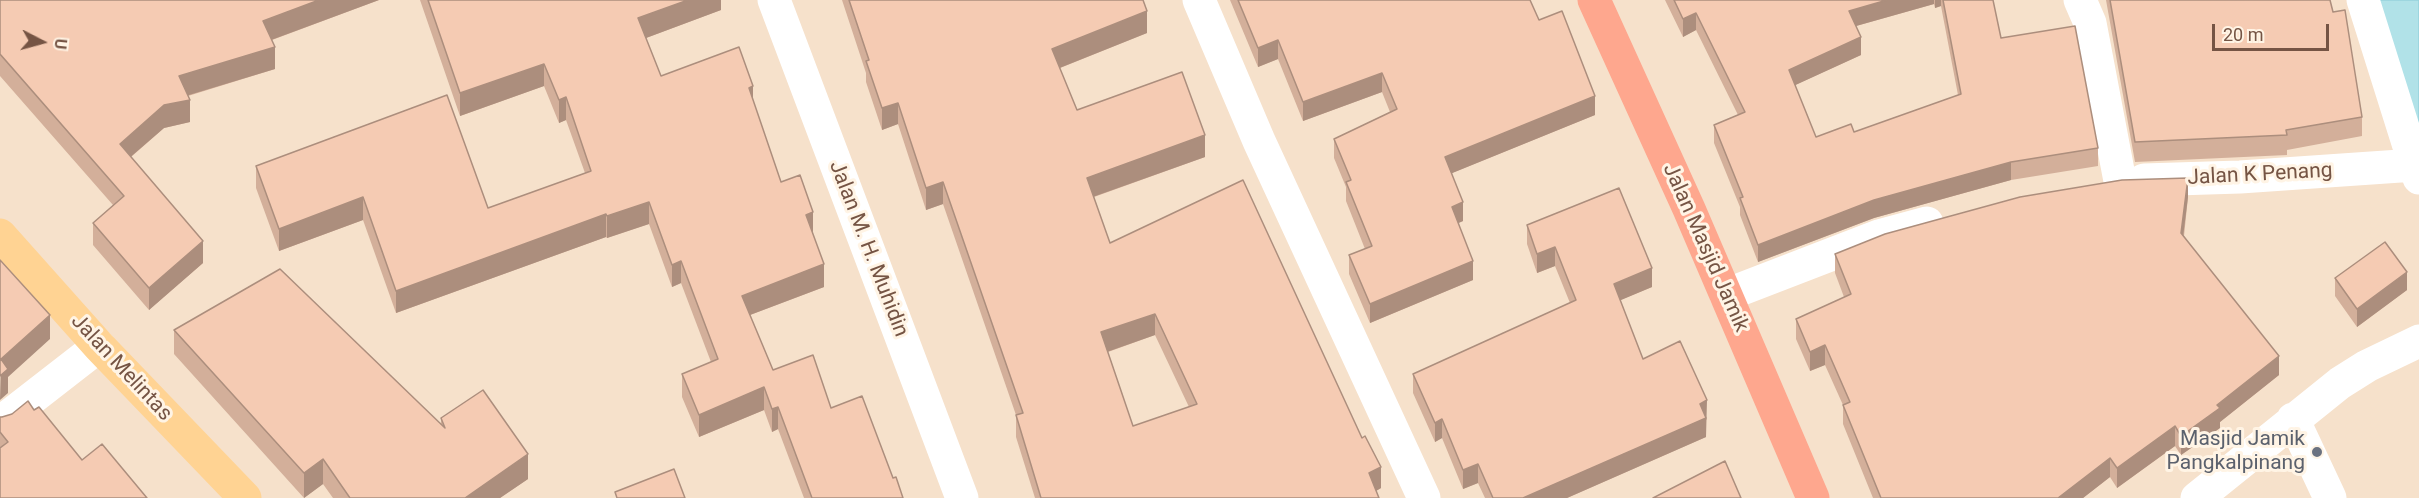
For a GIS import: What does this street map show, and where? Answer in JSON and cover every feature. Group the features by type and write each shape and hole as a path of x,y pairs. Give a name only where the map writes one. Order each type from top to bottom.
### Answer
{"highway":[{"name":"Jalan Masjid Jamik","path":"1594,0 1814,498"}],"main road":[{"name":"Jalan Melintas","path":"0,235 99,346 246,498"}],"street":[{"name":"Jalan M. H. Muhidin","path":"774,0 962,498"},
{"path":"1199,0 1259,141 1424,498"},
{"path":"2080,0 2090,23 2120,181"},
{"path":"2363,0 2417,172"},
{"name":"Jalan K Penang","path":"2086,187 2120,181 2417,172"},
{"path":"1726,295 1879,236 1959,214"},
{"path":"2197,498 2340,383 2367,366 2419,341"},
{"path":"0,423 99,346"},
{"path":"2293,419 2330,498"}],"shaded area":[{"path":"0,0 2419,0 2419,498 0,498"}],"water":[{"path":"2374,0 2419,0 2419,138"}],"building":[{"path":"0,0 319,0 263,21 275,47 179,76 190,100 164,105 120,144 203,241 149,288 93,223 124,196 0,54"},
{"path":"428,0 688,0 638,18 661,76 739,47 753,86 749,88 781,182 800,175 813,212 806,215 824,264 742,296 773,370 813,355 831,408 862,396 893,478 896,477 903,498 812,498 778,407 772,409 764,387 699,415 682,374 718,359 681,261 672,265 649,202 607,216 606,214 396,291 363,197 279,229 256,166 447,95 488,208 591,171 566,97 559,100 544,64 460,93"},
{"path":"849,0 1143,0 1147,11 1052,49 1077,110 1182,72 1205,135 1087,178 1110,243 1243,180 1362,438 1365,436 1381,467 1369,473 1379,498 1041,498 1016,415 1023,413 943,182 926,188 898,103 882,108 866,61 869,60","holes":["1155,314 1197,404 1133,426 1101,332"]},
{"path":"1238,0 1530,0 1539,20 1562,11 1595,96 1445,157 1463,202 1452,207 1473,261 1370,304 1349,255 1372,246 1346,182 1351,180 1334,139 1397,109 1382,73 1303,102 1278,40 1258,48"},
{"path":"1674,0 1887,0 1849,11 1861,37 1789,70 1816,137 1851,124 1854,132 1961,94 1943,0 1993,0 2001,38 2075,26 2098,148 2011,162 1874,200 1758,245 1740,198 1743,197 1714,125 1745,112 1696,13 1683,19"},
{"path":"2110,0 2330,0 2333,12 2345,10 2362,117 2286,130 2287,135 2135,142"},
{"path":"2188,178 2181,233 2279,356 2217,405 2220,408 2181,436 2175,426 2117,468 2110,458 2058,498 1881,498 1843,405 1850,402 1825,345 1810,352 1796,319 1851,294 1835,254 1885,234 2020,197 2122,180"},
{"path":"1619,188 1652,268 1614,284 1643,359 1680,341 1707,400 1700,404 1706,418 1523,498 1493,498 1478,464 1463,470 1442,419 1435,423 1413,374 1576,300 1555,247 1537,254 1527,225"},
{"path":"2385,242 2407,272 2357,309 2335,278"},
{"path":"0,260 50,315 1,359 8,369 0,376"},
{"path":"280,269 445,428 441,418 483,390 528,454 465,498 350,498 323,459 304,473 174,330"},
{"path":"28,401 34,410 39,407 82,460 102,444 147,498 0,498 0,448 8,442 0,432 0,417 12,414"},
{"path":"1725,461 1741,498 1653,498"},
{"path":"674,469 685,498 617,498 615,492"}],"place":[{"name":"Masjid Jamik Pangkalpinang","path":"2317,452"}]}
